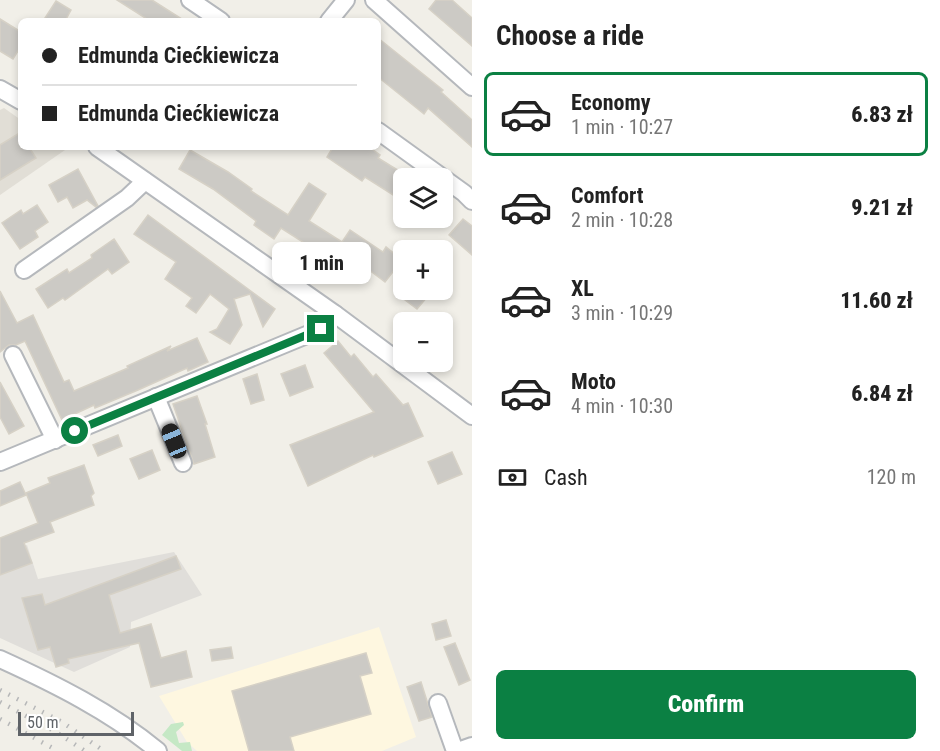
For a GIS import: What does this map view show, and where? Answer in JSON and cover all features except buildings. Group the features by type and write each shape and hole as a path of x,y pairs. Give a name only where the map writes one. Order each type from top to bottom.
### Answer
{"street":[{"path":"190,0 217,18"},
{"path":"331,18 346,0"},
{"path":"374,0 472,87"},
{"path":"0,89 18,99"},
{"path":"381,133 472,201"},
{"path":"101,150 335,314 472,416"},
{"path":"24,270 127,198 145,181"},
{"path":"0,462 321,329 335,314"},
{"path":"13,355 55,440"},
{"path":"156,397 183,463"},
{"path":"0,659 87,702 158,751"},
{"path":"438,703 456,751 472,746"}],"shaded area":[{"path":"4,108 18,118 18,150 65,150 0,195 0,110"},
{"path":"27,545 38,579 174,552 202,595 131,622 130,647 74,672 0,638 0,556"},
{"path":"379,627 416,737 382,751 197,751 187,742 159,696"}],"green space":[{"path":"183,722 184,725 176,732 179,743 190,742 192,751 182,751 162,735 171,724"}],"railway":[{"path":"0,690 62,722 104,751"},
{"path":"0,702 56,732 85,751"},
{"path":"0,719 58,751"}],"route":[{"path":"75,431 321,329"}]}
